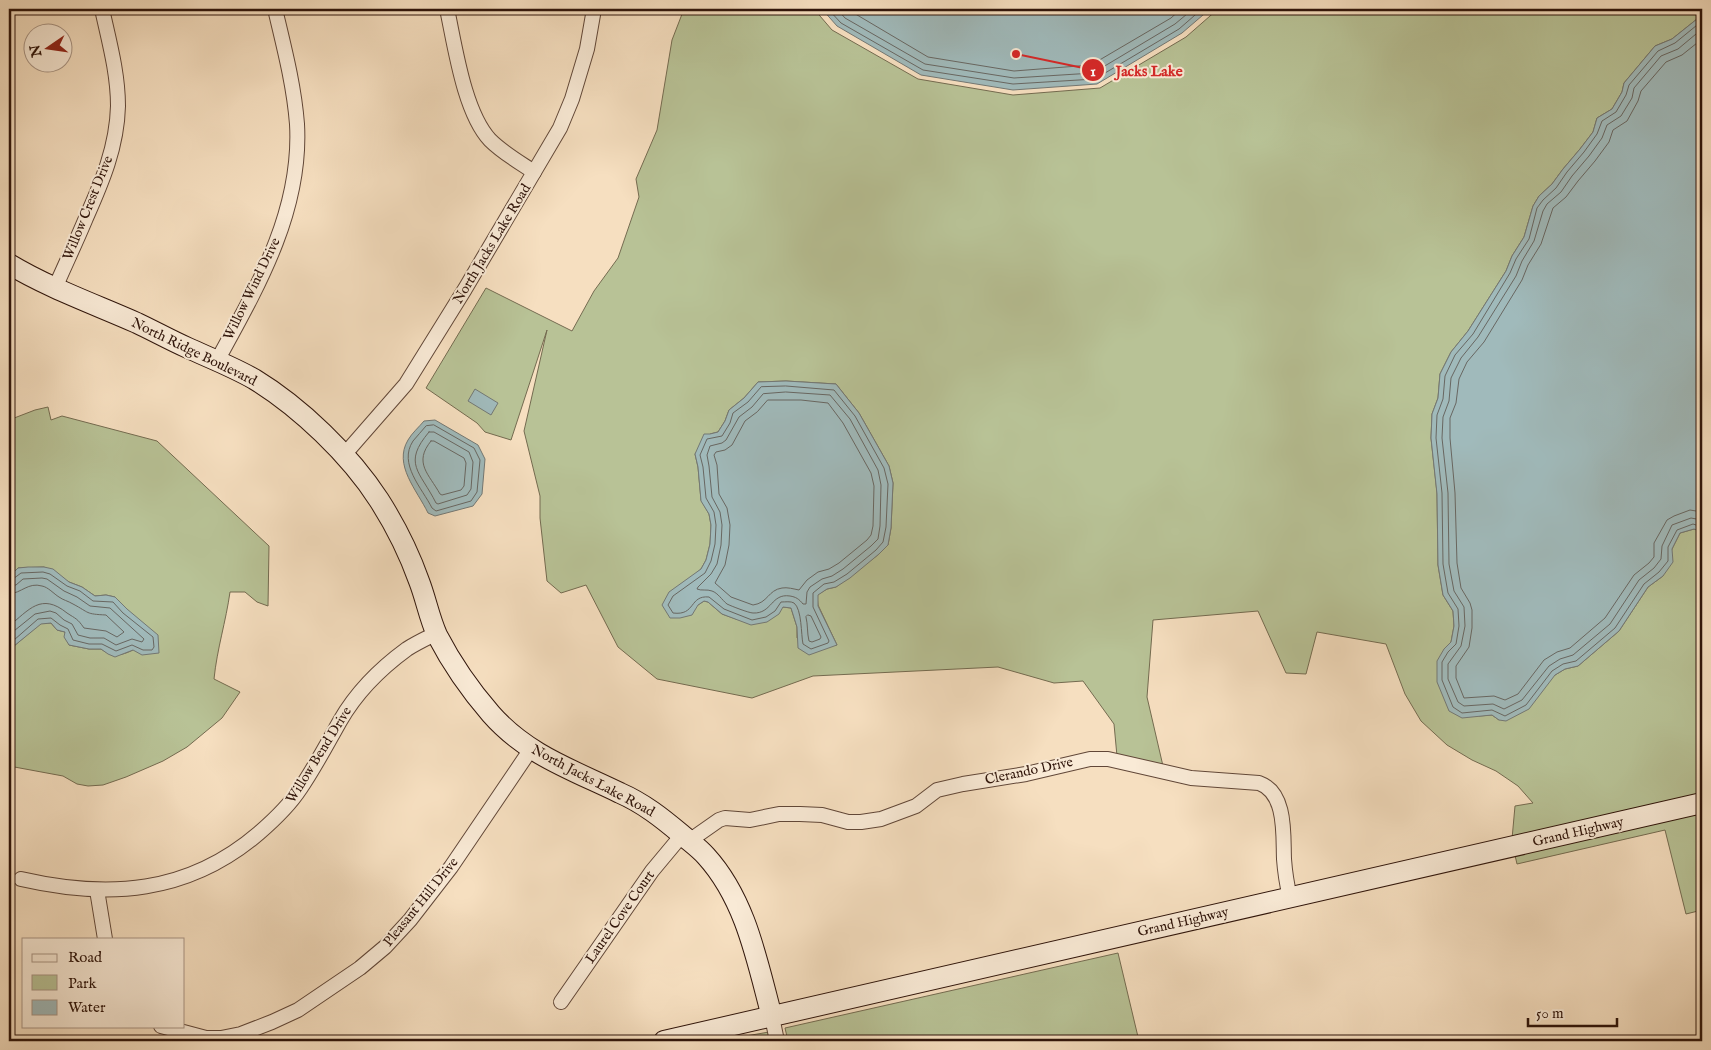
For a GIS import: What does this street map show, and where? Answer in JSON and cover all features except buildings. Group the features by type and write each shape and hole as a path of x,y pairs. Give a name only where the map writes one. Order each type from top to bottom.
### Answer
{"street":[{"name":"Willow Crest Drive","path":"55,288 104,177 111,156 116,130 117,84 102,9"},
{"name":"Willow Wind Drive","path":"216,361 248,304 274,249 293,184 297,126 294,98 275,9"},
{"path":"447,9 465,86 471,107 480,126 489,139 502,151 534,172"},
{"name":"North Jacks Lake Road","path":"344,455 406,384 465,289 560,128 572,99 587,49 594,9"},
{"name":"North Ridge Boulevard","path":"9,264 55,288 138,324 253,379 275,393 325,436 344,455 378,499 391,520 420,582 436,633"},
{"name":"North Jacks Lake Road","path":"436,633 449,657 491,714 510,733 531,749 560,766 638,802 667,822 705,854 717,869 738,904 757,958 772,1016"},
{"name":"Willow Bend Drive","path":"21,879 50,886 121,890 149,887 176,880 226,858 249,842 290,804 326,749 340,720 377,674 408,648 436,633"},
{"name":"Pleasant Hill Drive","path":"168,1028 206,1038 220,1038 241,1034 298,1010 360,968 385,947 410,920 451,867 531,749"},
{"name":"Clerando Drive","path":"686,838 725,818 750,820 779,814 800,814 822,815 848,822 881,819 916,806 937,790 1026,774 1078,761 1108,759 1192,778 1259,783 1266,786 1277,802 1282,817 1286,883 1290,898"},
{"name":"Grand Highway","path":"664,1041 1702,803"},
{"name":"Laurel Cove Court","path":"561,1002 652,871 686,838"},
{"path":"97,890 104,938"},
{"path":"772,1016 777,1041"}],"green space":[{"path":"684,9 814,9 832,30 918,79 1013,95 1100,88 1186,37 1218,9 1702,9 1702,15 1672,39 1655,46 1624,83 1622,92 1612,109 1597,118 1593,132 1552,184 1539,196 1533,206 1524,237 1512,256 1506,271 1468,331 1451,352 1440,374 1438,398 1432,414 1431,438 1437,493 1438,565 1443,595 1453,611 1454,626 1451,642 1444,649 1479,716 1492,715 1499,720 1555,675 1565,669 1578,666 1619,631 1648,587 1663,576 1672,549 1680,533 1694,529 1702,532 1702,798 1512,839 1515,806 1533,803 1518,786 1496,771 1472,760 1447,745 1421,721 1405,694 1386,644 1317,632 1306,674 1286,673 1258,611 1153,620 1147,697 1163,766 1118,767 1114,724 1083,681 1054,683 998,667 813,676 752,698 657,679 618,647 586,585 561,593 547,581 540,518 540,496 524,431 547,330 511,440 485,432 477,423 426,388 486,288 572,331 594,291 618,258 639,197 636,179 657,130 672,40","holes":["786,381 836,384 859,413 889,466 893,483 891,528 888,545 836,587 827,589 817,595 818,605 837,645 797,638 797,627 791,608 783,607 736,619 722,614 708,602 704,601 698,605 693,576 701,569 706,560 710,544 711,525 709,514 701,500 695,454 710,434 718,432 729,410 744,398 758,382"]},
{"path":"48,407 51,420 62,416 157,441 269,546 268,606 257,602 245,592 230,592 214,679 240,692 222,718 187,747 163,761 103,785 88,786 77,784 63,776 9,766 9,646 14,646 41,623 51,623 57,630 65,632 69,645 101,649 117,655 133,650 127,609 115,597 106,595 95,596 44,567 18,568 9,577 9,420"},
{"path":"1702,811 1702,910 1686,914 1665,830 1517,864 1514,851"},
{"path":"1118,953 1139,1041 788,1041 785,1028"},
{"path":"769,1032 771,1041 717,1041"}],"water":[{"path":"822,9 1210,9 1182,33 1097,84 1013,90 921,75 837,26"},
{"path":"1702,15 1702,532 1694,529 1680,533 1672,549 1673,562 1663,576 1648,587 1619,631 1578,666 1565,669 1555,675 1529,709 1506,721 1499,720 1492,715 1462,718 1449,711 1437,682 1437,661 1451,642 1454,626 1453,611 1443,595 1438,565 1437,494 1431,438 1432,414 1438,398 1440,374 1451,352 1468,331 1506,271 1512,256 1524,237 1533,206 1539,196 1552,184 1593,132 1597,118 1612,109 1622,92 1624,83 1655,46 1672,39"},
{"path":"786,381 836,384 859,413 889,466 893,483 891,528 888,545 850,578 818,595 818,606 837,645 809,655 798,648 797,627 791,608 783,607 779,614 767,622 751,625 722,614 708,602 704,601 698,605 692,615 680,618 670,618 662,605 669,592 701,569 706,560 710,544 711,525 709,514 701,501 695,454 704,434 718,432 729,410 744,398 758,382"},
{"path":"475,389 498,403 491,415 468,401"},
{"path":"435,420 478,445 485,459 482,494 473,506 435,516 428,513 408,477 403,459 404,449 411,435 424,421"},
{"path":"18,568 53,569 69,582 82,587 95,596 106,595 115,597 158,635 159,653 142,655 133,650 115,657 101,649 69,645 64,637 65,632 57,630 51,623 41,624 14,646 9,646 9,577"}],"place":[{"name":"Jacks Lake","path":"1016,54"}]}
